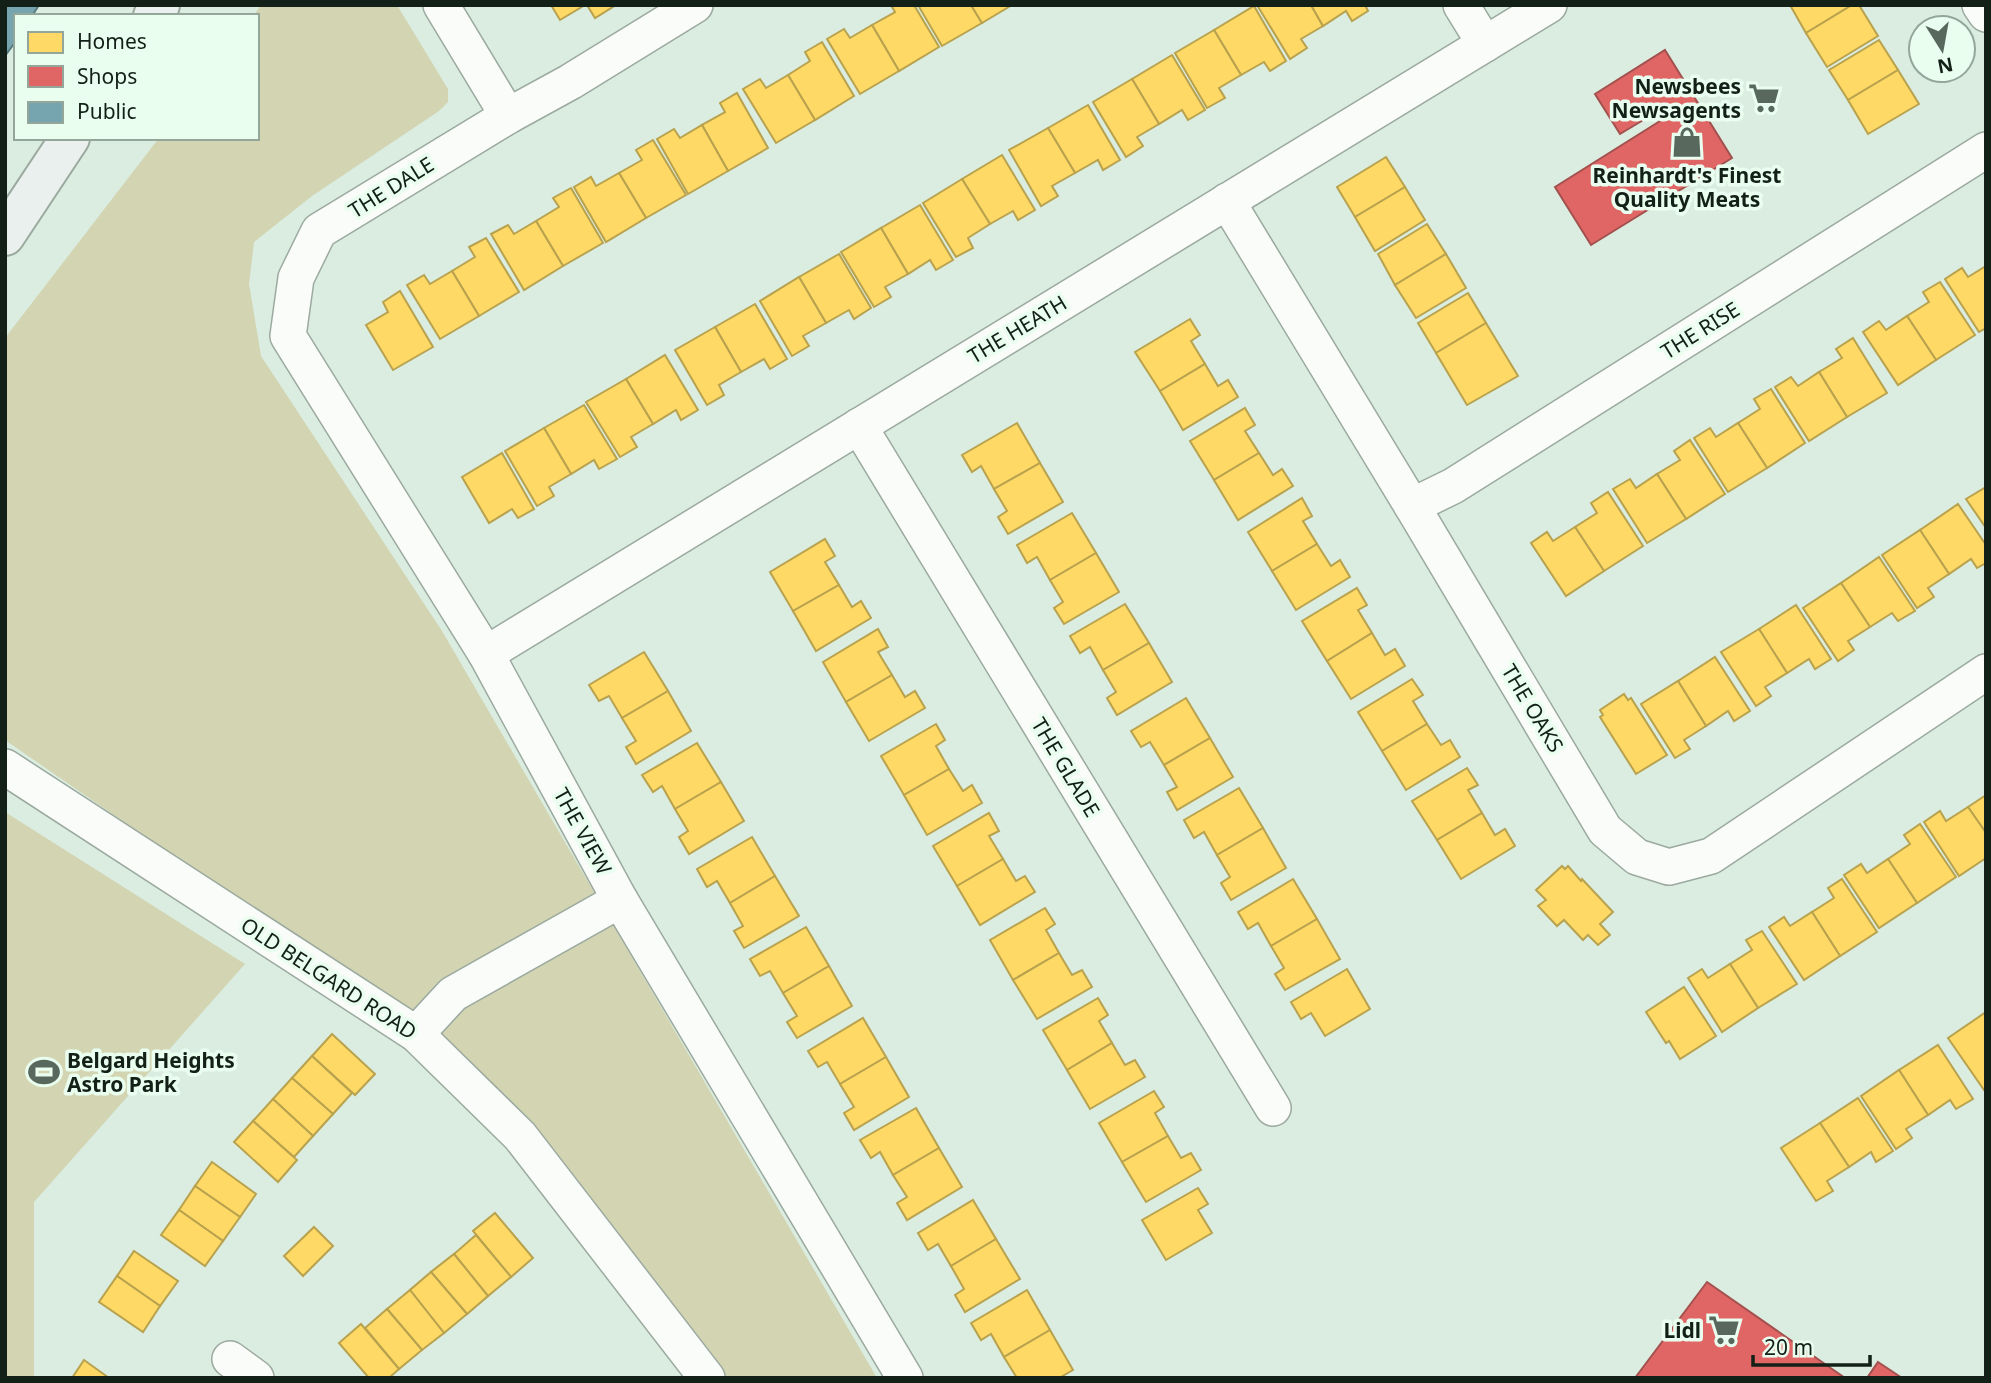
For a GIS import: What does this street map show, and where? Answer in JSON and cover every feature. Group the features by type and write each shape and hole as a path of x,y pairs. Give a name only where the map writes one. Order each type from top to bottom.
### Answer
{"main road":[{"path":"5,236 69,140"}],"street":[{"path":"440,5 508,116"},
{"name":"THE DALE","path":"296,278 319,232 695,5"},
{"path":"1461,5 1485,44"},
{"name":"THE HEATH","path":"486,654 1549,5"},
{"path":"1980,5 1986,13"},
{"name":"THE RISE","path":"1412,506 1453,486 1986,150"},
{"name":"THE OAKS","path":"1227,201 1605,830 1637,857 1670,867 1711,856 1986,672"},
{"name":"THE VIEW","path":"296,278 288,336 486,654 620,900 905,1378"},
{"name":"THE GLADE","path":"859,426 1273,1108"},
{"name":"OLD BELGARD ROAD","path":"5,767 416,1034 520,1136 707,1378"},
{"path":"416,1034 453,994 620,900"}],"green space":[{"path":"261,5 397,5 448,89 448,102 439,111 312,196 254,242 249,284 261,356 442,631 877,1378 728,1378 530,1123 279,929 5,740 5,338 157,140 259,140 259,14 254,14"},
{"path":"5,812 245,964 34,1202 34,1378 5,1378"}],"building: Homes":[{"path":"551,5 585,5 560,20"},
{"path":"587,5 616,5 595,18"},
{"path":"891,5 914,5 939,47 899,71 872,25 895,12"},
{"path":"918,5 971,5 982,23 942,46"},
{"path":"971,5 1012,5 982,23"},
{"path":"1257,5 1311,5 1323,26 1301,39 1307,48 1290,59"},
{"path":"1311,5 1365,5 1368,11 1352,21 1346,11 1323,26"},
{"path":"1790,5 1852,5 1806,33"},
{"path":"1852,5 1859,5 1878,36 1827,67 1806,33"},
{"path":"1254,6 1286,61 1270,71 1264,62 1241,75 1214,30"},
{"path":"872,25 899,71 860,94 827,39 844,29 850,38"},
{"path":"1214,30 1241,75 1219,88 1225,98 1207,108 1175,53"},
{"path":"1879,40 1898,70 1848,100 1829,70"},
{"path":"822,42 854,96 815,120 788,75 810,61 805,52"},
{"path":"1172,55 1205,110 1188,120 1182,110 1159,124 1132,79"},
{"path":"1898,70 1919,104 1868,134 1848,100"},
{"path":"788,75 815,120 776,143 743,89 760,79 766,88"},
{"path":"1132,79 1159,124 1137,137 1143,146 1126,157 1093,102"},
{"path":"737,93 768,148 728,171 702,125 725,112 720,103"},
{"path":"1088,105 1120,160 1103,170 1098,160 1075,173 1048,128"},
{"path":"702,125 728,171 688,194 657,139 674,129 680,138"},
{"path":"1048,128 1075,173 1052,186 1058,196 1041,206 1009,150"},
{"path":"653,140 686,195 646,218 619,173 642,160 636,150"},
{"path":"1002,155 1035,210 1018,220 1013,211 990,224 962,179"},
{"path":"1386,157 1405,187 1355,217 1337,187"},
{"path":"619,173 646,218 606,242 574,187 591,177 596,186"},
{"path":"962,179 990,224 968,238 973,248 956,257 923,203"},
{"path":"1405,187 1425,220 1375,251 1355,217"},
{"path":"571,188 603,243 563,266 536,221 559,207 553,198"},
{"path":"920,205 953,260 936,270 930,260 908,274 881,228"},
{"path":"536,221 563,266 524,290 491,234 508,225 514,234"},
{"path":"1427,224 1446,254 1395,285 1378,254"},
{"path":"881,228 908,274 885,287 891,297 874,307 841,252"},
{"path":"486,238 519,292 479,316 452,271 475,257 469,247"},
{"path":"839,254 871,308 854,319 849,310 826,323 799,277"},
{"path":"1446,254 1466,288 1416,318 1395,285"},
{"path":"1986,266 1986,328 1979,332 1945,279 1962,268 1968,277"},
{"path":"452,271 479,316 440,339 407,285 424,275 430,284"},
{"path":"799,277 826,323 803,336 809,346 792,356 760,301"},
{"path":"1940,282 1975,335 1936,360 1907,316 1929,302 1923,292"},
{"path":"400,291 433,347 393,370 366,325 388,312 383,302"},
{"path":"1468,293 1486,323 1436,353 1418,323"},
{"path":"755,304 787,359 770,369 764,359 741,372 715,327"},
{"path":"1907,316 1936,360 1898,385 1863,332 1879,321 1886,330"},
{"path":"1190,319 1200,335 1191,341 1205,364 1160,391 1135,352"},
{"path":"1486,323 1518,376 1467,405 1436,353"},
{"path":"715,327 741,372 719,385 724,395 707,405 675,350"},
{"path":"1853,338 1887,393 1847,417 1819,372 1842,358 1836,349"},
{"path":"665,355 698,410 681,420 676,410 653,424 626,379"},
{"path":"1205,364 1218,386 1228,380 1238,397 1183,430 1160,391"},
{"path":"1819,372 1847,417 1809,441 1775,387 1791,377 1798,386"},
{"path":"626,379 653,424 631,437 637,447 620,457 586,402"},
{"path":"1771,389 1805,443 1767,468 1738,423 1760,409 1754,399"},
{"path":"584,405 617,459 599,469 594,460 571,474 544,428"},
{"path":"1245,408 1255,425 1245,431 1259,453 1214,480 1190,441"},
{"path":"1017,423 1040,463 994,489 981,466 972,472 962,455"},
{"path":"1738,423 1767,468 1728,492 1694,438 1710,428 1716,437"},
{"path":"544,428 571,474 549,487 554,496 537,506 505,451"},
{"path":"1690,440 1725,494 1686,519 1657,474 1680,460 1674,451"},
{"path":"502,453 534,509 518,518 512,509 489,523 462,477"},
{"path":"1259,453 1273,475 1282,469 1293,486 1238,520 1214,480"},
{"path":"1040,463 1063,502 1008,534 998,517 1007,511 994,489"},
{"path":"1657,474 1686,519 1647,543 1613,489 1630,479 1636,488"},
{"path":"1986,487 1986,528 1966,499"},
{"path":"1608,492 1643,546 1604,571 1575,527 1597,513 1591,503"},
{"path":"1302,498 1312,516 1303,521 1317,544 1272,571 1248,532"},
{"path":"1958,504 1986,545 1986,563 1977,568 1971,559 1949,574 1920,530"},
{"path":"1072,513 1096,553 1050,580 1037,557 1027,563 1017,545"},
{"path":"1575,527 1604,571 1566,596 1531,543 1547,532 1553,541"},
{"path":"1920,530 1949,574 1928,588 1934,597 1917,608 1882,555"},
{"path":"825,539 835,556 825,562 839,585 793,611 770,572"},
{"path":"1317,544 1331,566 1340,560 1350,577 1296,610 1272,571"},
{"path":"1096,553 1119,592 1064,624 1054,608 1063,602 1050,580"},
{"path":"1879,557 1915,611 1898,621 1892,613 1870,627 1841,583"},
{"path":"1841,583 1870,627 1848,641 1854,650 1838,661 1803,608"},
{"path":"839,585 852,607 861,601 871,618 816,651 793,611"},
{"path":"1357,588 1367,605 1358,610 1372,633 1327,661 1302,621"},
{"path":"1125,604 1149,643 1103,670 1090,647 1080,653 1070,636"},
{"path":"1796,605 1831,659 1815,669 1809,659 1787,673 1759,629"},
{"path":"878,629 888,647 878,652 892,675 846,702 823,662"},
{"path":"1759,629 1787,673 1765,687 1771,696 1756,706 1721,652"},
{"path":"1372,633 1385,655 1395,649 1405,666 1351,699 1327,661"},
{"path":"1149,643 1172,682 1117,715 1107,698 1116,692 1103,670"},
{"path":"644,652 668,691 622,718 609,696 599,701 589,685"},
{"path":"1715,657 1750,711 1734,721 1728,711 1706,726 1678,681"},
{"path":"892,675 905,697 915,691 925,708 869,741 846,702"},
{"path":"1412,679 1423,695 1413,701 1427,724 1382,751 1358,712"},
{"path":"1678,681 1706,726 1684,740 1690,749 1675,758 1641,704"},
{"path":"668,691 691,731 636,764 626,747 636,741 622,718"},
{"path":"1624,694 1628,700 1631,698 1667,755 1636,774 1600,717 1603,715 1600,710"},
{"path":"1186,698 1210,738 1164,765 1150,742 1141,747 1131,731"},
{"path":"936,724 945,740 936,746 949,769 904,795 881,756"},
{"path":"1427,724 1441,745 1450,740 1460,757 1406,790 1382,751"},
{"path":"1210,738 1233,777 1177,810 1167,792 1177,787 1164,765"},
{"path":"697,743 721,782 675,809 662,786 653,792 642,775"},
{"path":"1467,768 1478,785 1468,790 1482,813 1437,840 1412,801"},
{"path":"949,769 963,791 972,785 982,803 927,835 904,795"},
{"path":"721,782 744,821 689,854 679,837 688,831 675,809"},
{"path":"1239,788 1263,828 1217,855 1204,832 1194,838 1184,820"},
{"path":"1986,795 1986,833 1968,807"},
{"path":"1968,807 1986,833 1986,858 1959,876 1924,822 1940,811 1946,821"},
{"path":"989,813 999,831 989,836 1003,859 957,886 933,846"},
{"path":"1482,813 1495,835 1505,829 1515,846 1461,879 1437,840"},
{"path":"1920,824 1956,877 1917,903 1888,859 1910,844 1904,835"},
{"path":"1263,828 1286,868 1231,900 1221,883 1230,877 1217,855"},
{"path":"752,837 775,876 730,903 717,881 707,887 697,869"},
{"path":"1003,859 1016,881 1025,876 1035,892 980,925 957,886"},
{"path":"1888,859 1917,903 1879,928 1844,875 1861,864 1867,873"},
{"path":"1562,866 1565,869 1568,866 1613,912 1600,924 1610,935 1598,945 1588,935 1583,940 1564,920 1557,926 1538,906 1546,900 1536,890"},
{"path":"775,876 799,916 744,948 734,931 743,926 730,903"},
{"path":"1293,879 1317,919 1271,946 1258,923 1248,929 1238,912"},
{"path":"1842,879 1877,932 1840,956 1812,912 1834,898 1828,888"},
{"path":"1045,908 1055,924 1046,930 1059,953 1013,980 990,940"},
{"path":"1812,912 1840,956 1804,980 1769,927 1784,917 1790,926"},
{"path":"1317,919 1340,959 1285,990 1275,974 1284,968 1271,946"},
{"path":"806,927 829,966 783,993 770,971 760,976 750,959"},
{"path":"1762,931 1797,984 1758,1008 1730,964 1752,950 1746,940"},
{"path":"1059,953 1072,975 1082,970 1092,987 1037,1019 1013,980"},
{"path":"1730,964 1758,1008 1722,1032 1688,978 1702,969 1708,978"},
{"path":"829,966 852,1006 797,1038 787,1022 797,1016 783,993"},
{"path":"1347,969 1370,1009 1325,1036 1311,1013 1301,1019 1291,1002"},
{"path":"1684,987 1716,1036 1680,1059 1646,1012"},
{"path":"1098,998 1108,1015 1099,1021 1112,1043 1067,1070 1043,1030"},
{"path":"1986,1012 1986,1089 1984,1090 1948,1038"},
{"path":"863,1018 886,1057 840,1084 827,1062 818,1067 808,1051"},
{"path":"332,1034 375,1074 355,1095 312,1056"},
{"path":"1112,1043 1125,1065 1135,1060 1145,1077 1090,1109 1067,1070"},
{"path":"1938,1045 1973,1099 1956,1109 1950,1100 1928,1115 1899,1070"},
{"path":"312,1056 352,1093 333,1114 292,1078"},
{"path":"886,1057 909,1097 854,1130 844,1113 854,1107 840,1084"},
{"path":"1899,1070 1928,1115 1906,1129 1912,1138 1896,1149 1861,1096"},
{"path":"292,1078 333,1114 313,1136 273,1099"},
{"path":"1154,1091 1164,1107 1155,1113 1168,1136 1122,1162 1099,1123"},
{"path":"1858,1098 1893,1151 1876,1162 1871,1152 1849,1167 1820,1123"},
{"path":"273,1099 313,1136 294,1157 253,1121"},
{"path":"916,1108 939,1148 893,1175 880,1152 871,1158 860,1140"},
{"path":"253,1121 297,1160 278,1182 234,1142"},
{"path":"1820,1123 1849,1167 1827,1181 1833,1191 1816,1201 1781,1148"},
{"path":"1168,1136 1181,1158 1191,1153 1201,1170 1146,1202 1122,1162"},
{"path":"939,1148 962,1187 907,1220 897,1203 907,1197 893,1175"},
{"path":"212,1162 256,1194 240,1217 195,1186"},
{"path":"195,1186 240,1217 223,1241 179,1210"},
{"path":"1198,1188 1208,1204 1198,1210 1212,1233 1166,1260 1142,1220"},
{"path":"973,1200 996,1239 951,1266 938,1244 928,1250 918,1233"},
{"path":"179,1210 223,1241 205,1266 161,1235"},
{"path":"495,1213 533,1258 511,1277 473,1231"},
{"path":"314,1227 333,1246 303,1276 284,1256"},
{"path":"476,1235 511,1277 488,1296 454,1254"},
{"path":"996,1239 1020,1279 965,1312 955,1295 964,1289 951,1266"},
{"path":"134,1251 178,1281 160,1306 117,1276"},
{"path":"454,1254 488,1296 467,1314 431,1272"},
{"path":"431,1272 467,1314 444,1333 410,1290"},
{"path":"117,1276 160,1306 143,1332 99,1302"},
{"path":"410,1290 444,1333 422,1350 387,1309"},
{"path":"1027,1290 1050,1330 1004,1357 991,1334 981,1340 971,1323"},
{"path":"387,1309 422,1350 399,1369 365,1328"},
{"path":"361,1324 399,1369 389,1378 369,1378 339,1343"},
{"path":"1050,1330 1073,1370 1059,1378 1017,1378 1004,1357"},
{"path":"84,1360 109,1378 72,1378"}],"building: Shops":[{"path":"1665,50 1732,158 1591,245 1555,187 1660,121 1655,113 1620,134 1595,94"},
{"name":"Lidl","path":"1707,1282 1845,1378 1635,1378"},
{"path":"1878,1362 1902,1378 1867,1378"}],"building: Public":[{"path":"5,5 39,5 33,14 14,14 14,44 5,56"}],"place":[{"name":"Newsbees Newsagents","path":"1764,98"},
{"name":"Reinhardt's Finest Quality Meats","path":"1687,142"},
{"name":"Belgard Heights Astro Park","path":"44,1072"},
{"name":"Lidl","path":"1724,1330"}]}
